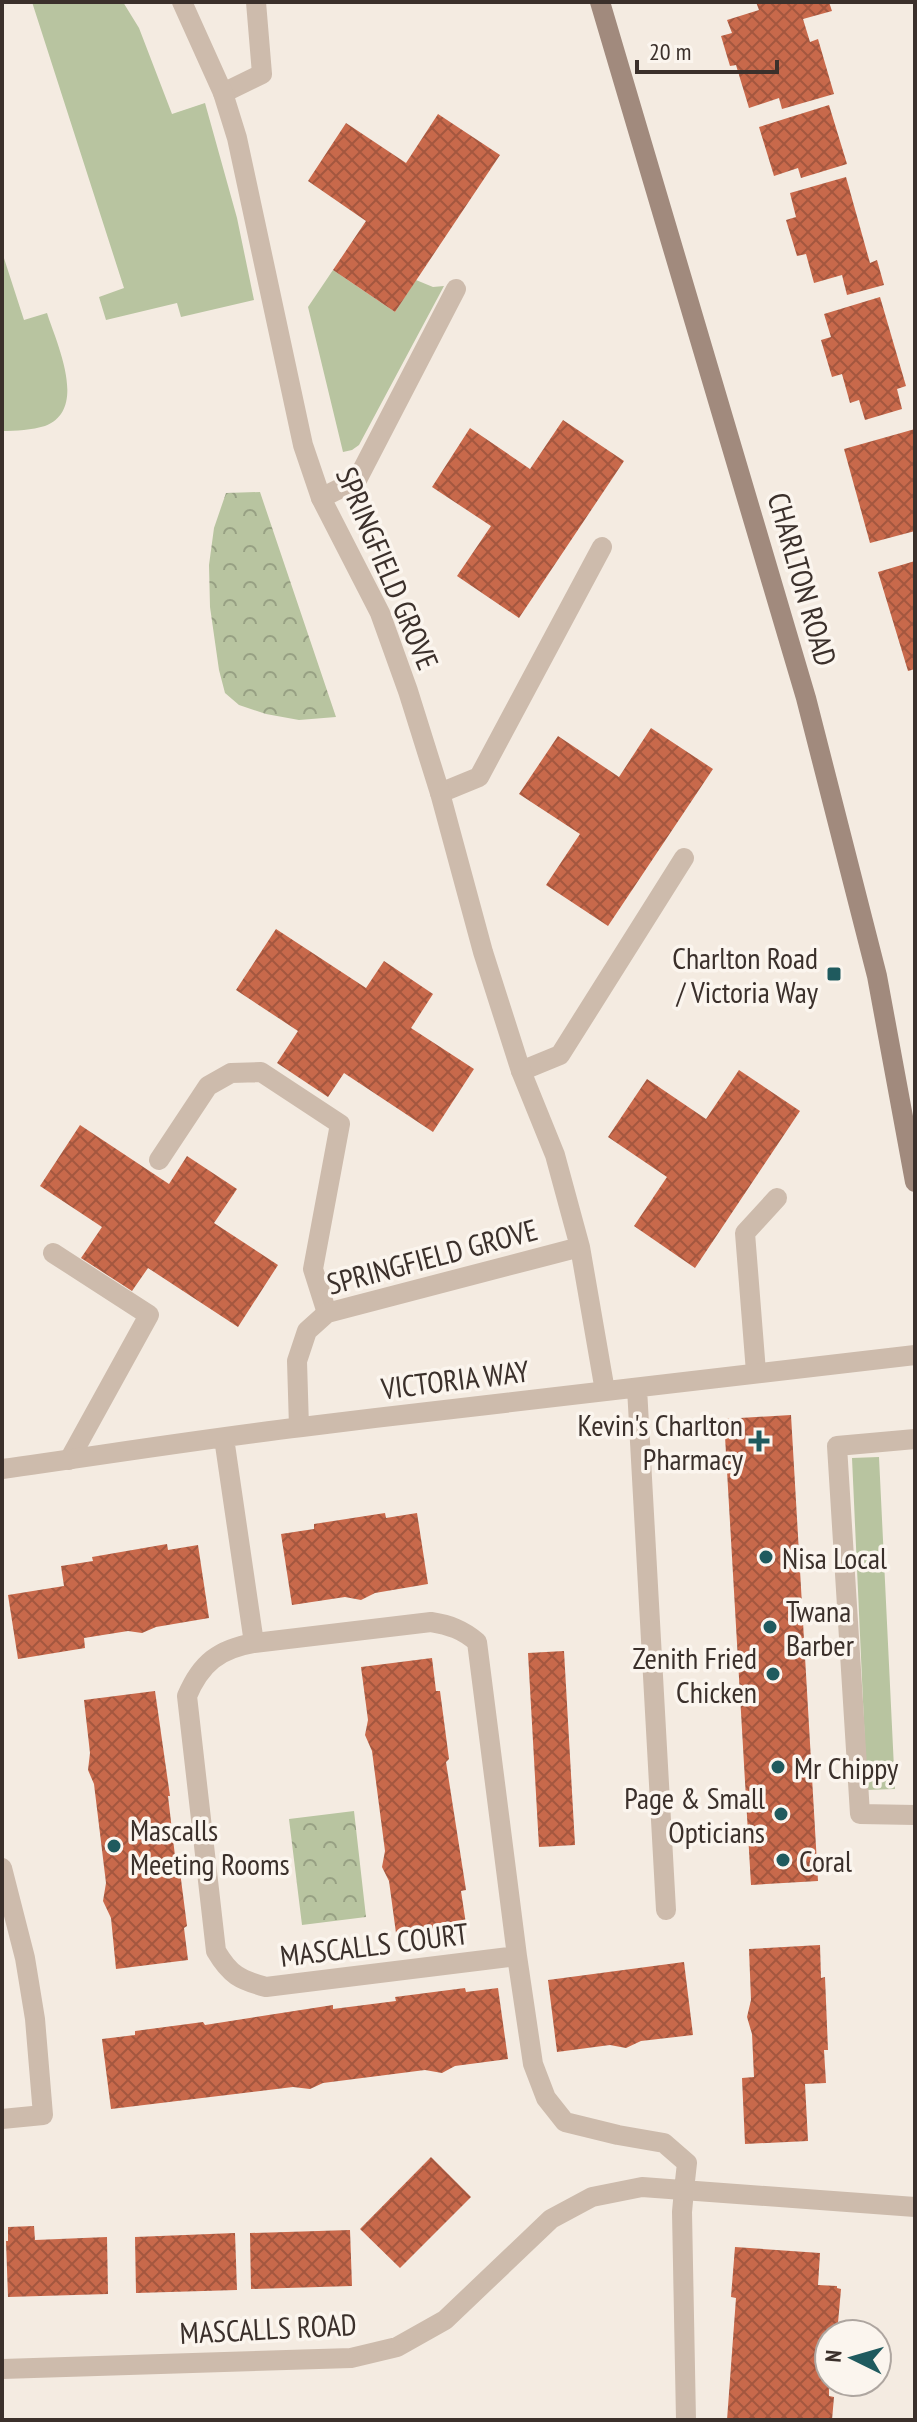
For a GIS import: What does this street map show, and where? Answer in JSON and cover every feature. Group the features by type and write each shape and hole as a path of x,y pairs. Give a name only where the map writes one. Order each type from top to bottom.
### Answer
{"main road":[{"name":"CHARLTON ROAD","path":"600,2 806,698 877,976 915,1182"}],"street":[{"name":"SPRINGFIELD GROVE","path":"182,2 223,93 237,138 303,445 321,498 380,613 408,691 440,793 483,952 521,1071 555,1155 580,1247 605,1391"},
{"path":"223,93 262,74 256,2"},
{"path":"321,498 357,480 456,289"},
{"path":"440,793 479,777 602,547"},
{"path":"521,1071 560,1055 684,858"},
{"path":"159,1160 208,1086 231,1073 261,1072 340,1124 313,1269 327,1313"},
{"path":"756,1372 745,1233 777,1198"},
{"name":"SPRINGFIELD GROVE","path":"299,1427 297,1361 307,1331 327,1313 580,1247"},
{"path":"53,1253 149,1315 69,1460"},
{"name":"VICTORIA WAY","path":"2,1469 299,1427 915,1355"},
{"path":"637,1388 666,1910"},
{"path":"224,1438 254,1643"},
{"path":"915,1439 837,1446 860,1814 915,1815"},
{"name":"MASCALLS COURT","path":"517,1956 266,1987 243,1981 226,1968 216,1951 187,1696 196,1676 232,1646 254,1643 431,1622 451,1625 477,1642 533,2064 546,2098 565,2122 664,2143 687,2163 684,2190"},
{"path":"2,1868 25,1958 35,2019 43,2115 2,2119"},
{"name":"MASCALLS ROAD","path":"2,2369 351,2358 397,2347 445,2320 551,2219 592,2197 642,2187 915,2207"},
{"path":"684,2190 686,2420"}],"green space":[{"path":"32,2 123,2 139,28 172,114 205,103 237,218 254,300 181,317 177,303 106,320 99,297 124,288"},
{"path":"2,252 24,320 47,313 62,357 66,374 65,406 58,418 45,426 2,431"},
{"path":"333,270 395,312 416,280 433,287 444,286 359,445 343,452 308,307"},
{"path":"260,492 336,717 299,720 266,714 239,705 225,693 210,607 209,565 214,528 226,493"},
{"path":"879,1457 895,1789 867,1790 852,1458"},
{"path":"354,1811 366,1917 302,1925 289,1819"}],"building":[{"path":"756,2 829,2 832,11 803,19 810,42 818,39 834,94 782,109 779,98 749,108 736,65 730,66 721,36 732,33 727,20 759,10"},
{"path":"829,105 847,164 801,178 798,168 774,176 759,127"},
{"path":"438,114 500,155 395,312 333,270 366,221 308,181 346,123 406,163"},
{"path":"846,177 870,263 877,260 884,285 847,295 842,275 814,283 806,254 797,256 786,220 796,217 790,193"},
{"path":"880,297 906,386 897,389 902,409 865,420 859,400 850,403 842,374 832,377 821,340 831,337 824,314"},
{"path":"563,420 624,461 519,618 457,576 491,526 432,487 470,428 530,469"},
{"path":"915,429 915,531 870,543 844,449"},
{"path":"915,561 915,669 908,671 878,572"},
{"path":"651,728 713,769 608,926 546,885 580,834 519,794 558,736 619,777"},
{"path":"276,929 366,988 384,961 433,994 411,1028 474,1069 433,1132 344,1073 328,1097 277,1063 298,1031 236,990"},
{"path":"739,1070 800,1111 695,1268 634,1226 667,1177 608,1137 647,1079 706,1119"},
{"path":"80,1125 169,1184 187,1156 237,1189 214,1223 278,1265 238,1327 148,1268 132,1291 81,1258 102,1227 40,1186"},
{"path":"791,1415 818,1881 751,1885 724,1419"},
{"path":"385,1513 386,1518 417,1513 428,1584 375,1593 361,1600 345,1597 292,1605 281,1534 314,1529 314,1524"},
{"path":"167,1544 168,1550 198,1545 209,1618 156,1627 142,1633 128,1631 84,1638 85,1648 18,1659 8,1595 64,1586 61,1566 93,1561 92,1557"},
{"path":"564,1651 575,1845 539,1847 528,1653"},
{"path":"432,1658 436,1691 440,1691 449,1759 446,1762 466,1890 461,1891 466,1924 396,1933 389,1881 382,1867 385,1851 372,1751 365,1735 368,1720 361,1667"},
{"path":"155,1691 175,1856 178,1856 187,1926 184,1928 188,1960 116,1969 111,1918 103,1901 106,1883 94,1784 88,1770 90,1753 84,1700"},
{"path":"820,1945 821,1978 825,1977 826,2083 805,2084 808,2141 745,2144 742,2078 754,2077 752,2034 747,2017 751,2000 749,1949"},
{"path":"684,1962 693,2035 641,2041 626,2048 610,2045 557,2052 548,1980"},
{"path":"465,1988 466,1992 498,1988 508,2059 455,2066 442,2073 425,2070 323,2083 310,2089 293,2087 111,2109 102,2039 135,2035 135,2031 203,2022 205,2025 333,2005 333,2009 396,2001 395,1997"},
{"path":"431,2157 471,2197 400,2268 360,2229"},
{"path":"34,2226 35,2240 107,2237 108,2294 8,2297 8,2227"},
{"path":"350,2230 352,2286 251,2289 250,2233"},
{"path":"235,2233 237,2290 136,2293 135,2237"},
{"path":"735,2247 820,2253 818,2285 841,2289 838,2318 813,2318 813,2398 834,2398 832,2420 727,2420 736,2298 731,2297"}],"place":[{"name":"Charlton Road / Victoria Way","path":"834,974"},
{"name":"Kevin's Charlton Pharmacy","path":"759,1441"},
{"name":"Nisa Local","path":"766,1557"},
{"name":"Twana Barber","path":"770,1627"},
{"name":"Zenith Fried Chicken","path":"773,1674"},
{"name":"Mr Chippy","path":"778,1767"},
{"name":"Page & Small Opticians","path":"781,1814"},
{"name":"Mascalls Meeting Rooms","path":"114,1846"},
{"name":"Coral","path":"783,1860"}]}
